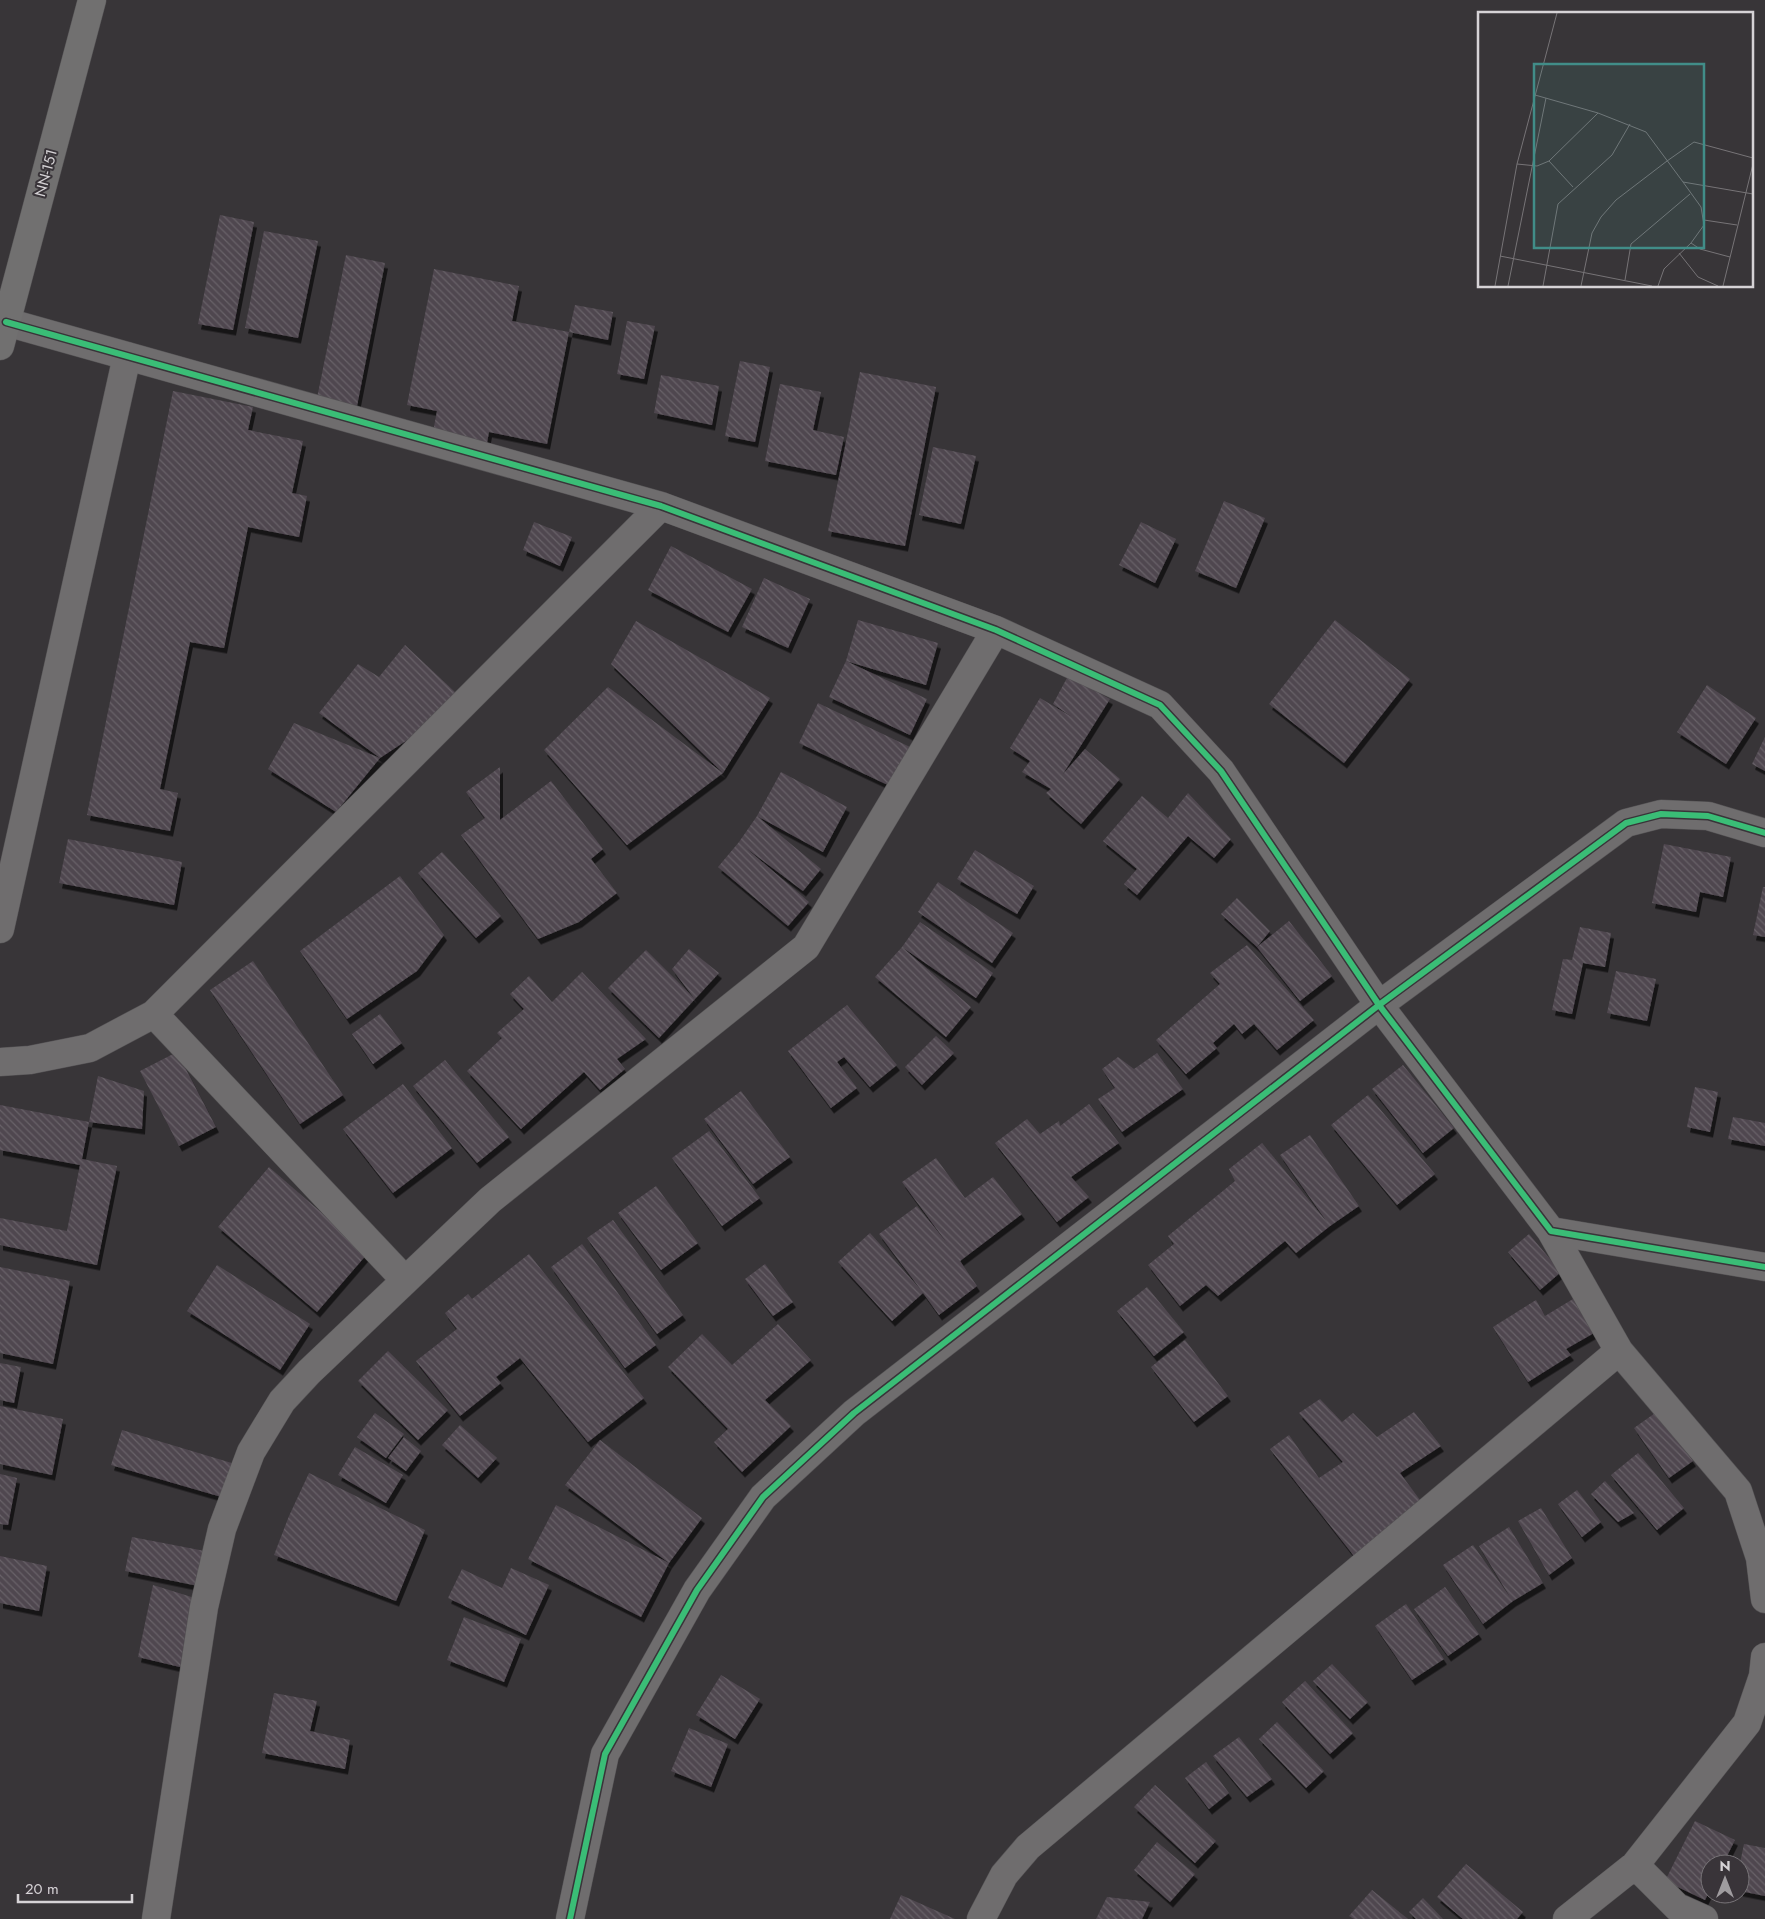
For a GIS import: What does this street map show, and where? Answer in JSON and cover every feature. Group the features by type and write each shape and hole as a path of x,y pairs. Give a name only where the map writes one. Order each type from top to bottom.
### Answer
{"street":[{"name":"NN-151","path":"3,334 92,0"},
{"path":"3,334 127,356 661,506 996,630 1160,705 1221,771 1379,1005 1551,1231 1619,1351 1738,1490 1760,1558 1765,1599"},
{"path":"0,929 127,356"},
{"path":"0,1062 30,1060 90,1048 154,1014 661,506"},
{"path":"156,1919 204,1607 222,1529 251,1452 282,1401 309,1372 490,1200 806,946 996,630"},
{"path":"570,1919 605,1754 697,1590 763,1497 854,1413 1379,1005 1626,823 1661,814 1708,816 1765,833"},
{"path":"154,1014 405,1280"},
{"path":"1551,1231 1765,1267"},
{"path":"981,1919 1004,1875 1028,1847 1619,1351"},
{"path":"1567,1919 1635,1865 1747,1723 1763,1676 1765,1657"},
{"path":"1635,1865 1677,1907 1704,1919"}],"building":[{"path":"220,215 254,222 233,330 198,324"},
{"path":"264,231 318,241 298,338 245,328"},
{"path":"346,255 385,263 357,406 317,398"},
{"path":"434,269 519,286 512,321 569,332 547,444 489,432 487,443 433,432 437,411 407,405"},
{"path":"575,305 613,312 608,340 569,332"},
{"path":"627,321 655,326 644,379 617,374"},
{"path":"740,361 770,367 755,442 725,436"},
{"path":"860,372 936,387 905,546 828,531"},
{"path":"661,375 719,386 712,425 654,413"},
{"path":"780,384 821,392 813,430 844,437 836,475 765,461"},
{"path":"173,391 253,407 248,430 303,441 292,493 307,496 299,537 248,527 224,648 190,642 160,789 178,793 170,831 87,815"},
{"path":"933,447 976,456 961,524 919,515"},
{"path":"1224,501 1265,518 1236,588 1195,571"},
{"path":"534,522 572,537 560,566 523,550"},
{"path":"1141,522 1176,539 1155,583 1119,565"},
{"path":"671,546 752,589 728,632 648,590"},
{"path":"764,578 810,599 788,648 742,627"},
{"path":"858,620 938,643 926,685 846,661"},
{"path":"1335,620 1410,679 1344,763 1269,704"},
{"path":"636,621 770,698 723,773 611,664"},
{"path":"405,645 456,693 433,723 380,758 319,713 358,664 379,677"},
{"path":"846,661 927,699 910,735 829,697"},
{"path":"1068,676 1110,699 1063,774 1085,749 1120,779 1081,824 1046,793 1051,789 1022,772 1030,761 1010,748 1040,698 1072,717 1053,704"},
{"path":"1707,685 1756,718 1726,764 1677,732"},
{"path":"608,687 723,773 627,845 544,750"},
{"path":"818,703 910,747 892,787 799,743"},
{"path":"294,723 380,758 336,812 268,769"},
{"path":"1765,737 1765,771 1752,764"},
{"path":"500,767 500,820 551,781 603,849 591,859 617,893 579,922 538,939 461,835 485,818 466,792"},
{"path":"781,772 847,807 823,852 757,816"},
{"path":"1188,793 1231,839 1214,858 1188,836 1137,895 1124,884 1137,869 1103,841 1142,796 1168,818"},
{"path":"757,816 821,869 803,891 746,848 809,902 788,926 718,867"},
{"path":"68,839 182,862 174,905 59,883"},
{"path":"1664,844 1731,857 1723,897 1700,892 1696,912 1652,903"},
{"path":"975,850 1034,886 1017,914 957,879"},
{"path":"442,852 501,916 476,938 418,873"},
{"path":"400,876 444,935 417,971 347,1019 300,951"},
{"path":"938,882 1013,933 992,963 918,912"},
{"path":"1763,887 1765,887 1765,937 1753,935"},
{"path":"1237,898 1270,931 1257,947 1221,914"},
{"path":"1289,921 1332,976 1300,1001 1257,947"},
{"path":"920,922 993,973 976,998 902,947"},
{"path":"1580,927 1611,933 1605,967 1583,963 1572,1014 1552,1010 1563,959 1572,960"},
{"path":"1247,945 1314,1020 1277,1050 1254,1024 1242,1034 1234,1024 1213,1043 1217,1048 1186,1074 1156,1040 1220,984 1210,973"},
{"path":"902,947 971,1007 946,1037 875,977"},
{"path":"689,949 719,973 659,1038 608,988 646,950 694,998 672,969"},
{"path":"253,961 343,1095 300,1124 210,990"},
{"path":"1616,971 1656,979 1647,1021 1607,1013"},
{"path":"582,972 646,1039 617,1059 625,1069 600,1090 584,1072 521,1129 467,1071 502,1038 497,1033 524,1009 510,994 529,976 552,1002"},
{"path":"847,1005 897,1065 870,1087 844,1057 837,1062 857,1088 831,1108 788,1051"},
{"path":"380,1014 402,1043 373,1064 352,1034"},
{"path":"936,1036 954,1053 922,1085 905,1067"},
{"path":"177,1052 216,1127 179,1146 140,1071"},
{"path":"1157,1053 1183,1089 1122,1132 1098,1099 1115,1088 1102,1069 1118,1057 1134,1069"},
{"path":"445,1060 509,1137 477,1163 413,1086"},
{"path":"1403,1065 1454,1128 1423,1153 1372,1089"},
{"path":"98,1076 144,1091 142,1129 89,1122"},
{"path":"403,1084 452,1148 393,1193 343,1129"},
{"path":"1695,1087 1718,1092 1710,1132 1687,1127"},
{"path":"741,1091 790,1157 753,1184 704,1119"},
{"path":"1368,1095 1435,1174 1397,1205 1331,1125"},
{"path":"1089,1104 1119,1143 1071,1177 1089,1197 1057,1222 995,1143 1027,1119 1040,1134 1059,1121 1060,1126"},
{"path":"0,1105 89,1122 82,1159 117,1166 97,1265 0,1245 0,1218 67,1231 80,1165 0,1150"},
{"path":"1733,1117 1765,1123 1765,1146 1728,1139"},
{"path":"709,1131 760,1198 722,1226 672,1158"},
{"path":"1310,1135 1359,1206 1296,1253 1285,1241 1218,1296 1206,1285 1180,1306 1148,1265 1174,1244 1168,1236 1235,1181 1229,1169 1262,1143 1327,1222 1280,1155"},
{"path":"936,1158 965,1198 993,1177 1022,1214 960,1261 977,1286 939,1315 923,1293 892,1321 838,1262 870,1233 921,1290 879,1234 917,1206 947,1243 902,1182"},
{"path":"269,1167 368,1253 317,1312 218,1227"},
{"path":"656,1186 698,1243 661,1270 618,1213"},
{"path":"613,1220 683,1315 657,1334 587,1238"},
{"path":"1529,1234 1561,1272 1540,1290 1508,1252"},
{"path":"582,1244 656,1345 625,1368 551,1267"},
{"path":"529,1254 644,1398 588,1442 520,1358 496,1377 501,1383 460,1416 416,1361 457,1329 445,1313 468,1294 472,1299"},
{"path":"765,1264 793,1302 773,1316 745,1279"},
{"path":"217,1265 310,1324 280,1370 187,1311"},
{"path":"0,1267 70,1281 53,1364 0,1353"},
{"path":"1147,1287 1184,1332 1154,1356 1117,1311"},
{"path":"1573,1299 1594,1333 1566,1349 1571,1355 1528,1382 1493,1327 1536,1300 1545,1316"},
{"path":"778,1324 811,1360 765,1400 791,1426 742,1472 714,1442 728,1429 668,1367 702,1334 732,1365"},
{"path":"1185,1340 1228,1396 1194,1422 1151,1367"},
{"path":"388,1351 448,1410 418,1440 358,1381"},
{"path":"0,1363 21,1367 14,1403 0,1400"},
{"path":"1320,1399 1342,1422 1353,1413 1377,1437 1414,1412 1441,1446 1400,1473 1423,1504 1354,1556 1270,1449 1289,1435 1319,1478 1343,1462 1299,1413"},
{"path":"0,1406 63,1419 52,1475 0,1464"},
{"path":"1658,1411 1693,1461 1669,1478 1634,1428"},
{"path":"375,1413 404,1434 386,1458 357,1437"},
{"path":"460,1425 497,1458 478,1478 442,1445"},
{"path":"122,1430 235,1464 225,1498 111,1465"},
{"path":"404,1437 421,1451 406,1471 388,1458"},
{"path":"600,1440 702,1518 669,1563 565,1485"},
{"path":"355,1447 403,1475 386,1503 338,1475"},
{"path":"1638,1453 1684,1508 1657,1530 1611,1475"},
{"path":"309,1473 425,1530 396,1601 274,1555 289,1516"},
{"path":"0,1474 17,1478 8,1525 0,1524"},
{"path":"1605,1481 1634,1513 1618,1522 1591,1494"},
{"path":"1577,1490 1601,1522 1582,1537 1558,1504"},
{"path":"556,1505 669,1563 641,1617 528,1559"},
{"path":"1541,1508 1572,1558 1549,1575 1518,1521"},
{"path":"1509,1527 1543,1583 1513,1601 1483,1624 1443,1565 1473,1545 1510,1597 1479,1546"},
{"path":"132,1537 210,1552 203,1587 125,1571"},
{"path":"0,1556 47,1566 39,1611 0,1603"},
{"path":"511,1568 549,1585 526,1635 448,1598 462,1569 502,1588"},
{"path":"153,1585 198,1599 184,1668 138,1657"},
{"path":"1445,1587 1479,1634 1448,1656 1414,1609"},
{"path":"1406,1604 1444,1659 1412,1680 1375,1626"},
{"path":"464,1617 521,1639 504,1682 447,1660"},
{"path":"1332,1664 1368,1702 1350,1719 1313,1681"},
{"path":"721,1675 760,1699 735,1739 696,1715"},
{"path":"1305,1681 1353,1733 1330,1754 1282,1702"},
{"path":"274,1693 317,1701 310,1731 350,1740 345,1769 262,1753"},
{"path":"1277,1722 1324,1771 1306,1788 1259,1739"},
{"path":"689,1728 728,1744 711,1787 671,1771"},
{"path":"1239,1737 1272,1779 1247,1797 1213,1756"},
{"path":"1206,1762 1229,1793 1209,1809 1185,1778"},
{"path":"1155,1785 1216,1841 1195,1863 1134,1807"},
{"path":"1695,1821 1735,1840 1728,1854 1700,1854 1700,1898 1665,1881"},
{"path":"1157,1842 1195,1874 1170,1902 1134,1870"},
{"path":"1744,1844 1765,1848 1765,1896 1750,1893 1750,1854 1742,1854"},
{"path":"1466,1864 1523,1912 1517,1919 1463,1919 1437,1897"},
{"path":"1372,1890 1408,1919 1354,1919 1349,1916"},
{"path":"901,1895 955,1919 890,1919"},
{"path":"1107,1897 1150,1902 1142,1919 1096,1919"},
{"path":"1423,1898 1443,1919 1416,1919 1409,1912"}],"cycle path":[{"path":"6,322 661,506 996,630 1160,705 1221,771 1379,1005 1551,1231 1765,1267"},
{"path":"570,1919 605,1754 697,1590 763,1497 854,1413 1379,1005 1626,823 1661,814 1708,816 1765,833"}]}
